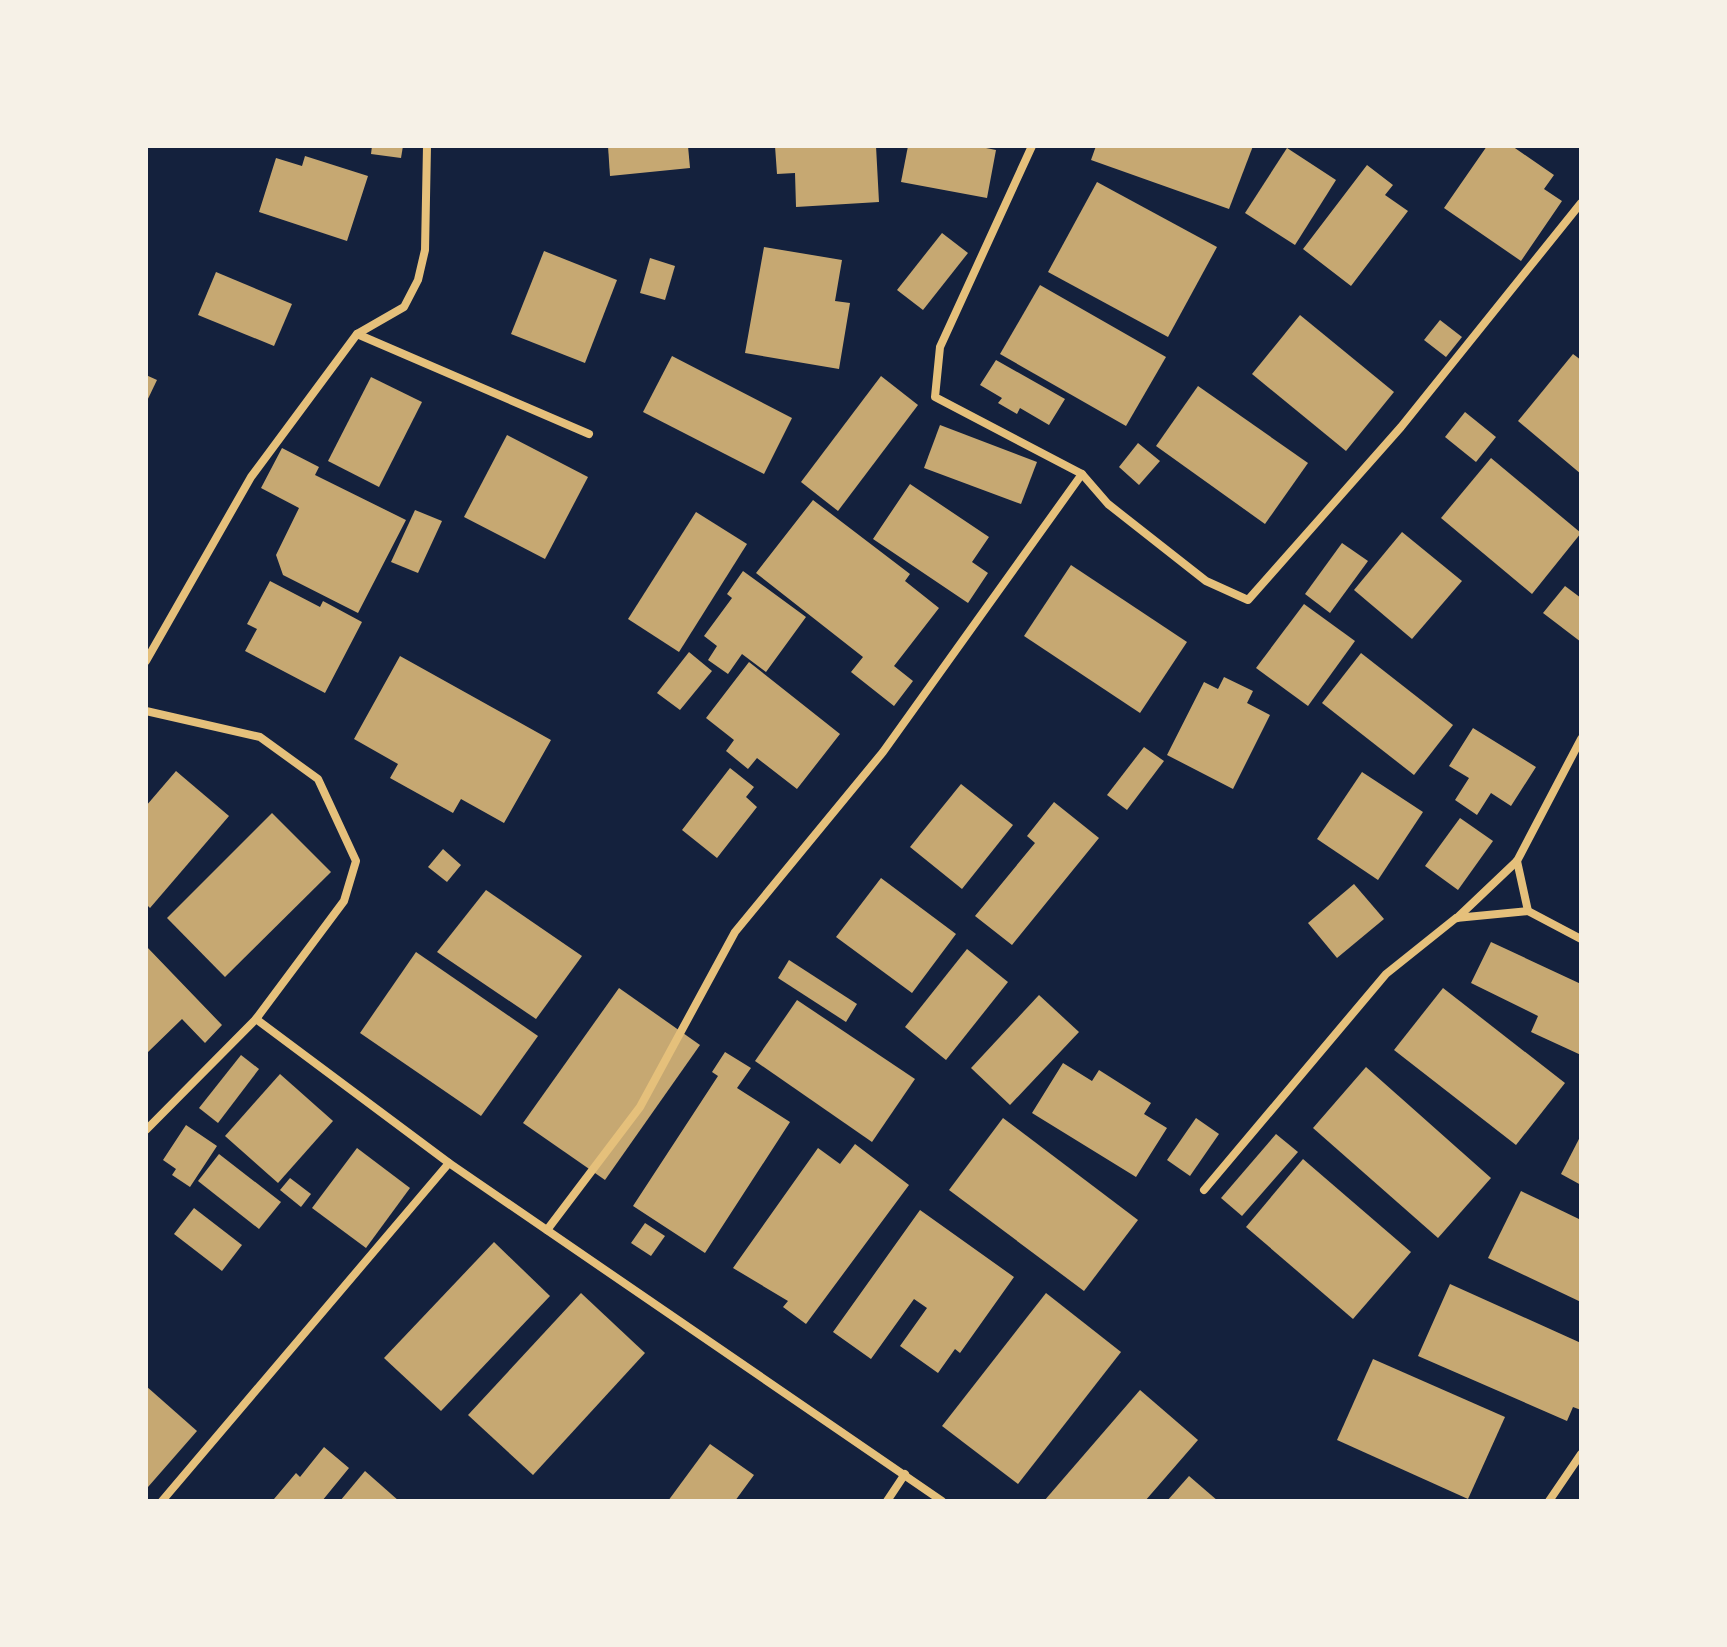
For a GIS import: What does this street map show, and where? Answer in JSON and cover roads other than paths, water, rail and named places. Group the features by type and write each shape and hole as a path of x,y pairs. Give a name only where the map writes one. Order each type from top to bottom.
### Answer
{"street":[{"path":"146,661 251,477 357,334 404,307 418,280 425,250 427,146"},
{"path":"1032,146 940,347 935,397 1082,474 1108,504 1206,581 1248,600 1401,427 1581,203"},
{"path":"357,334 589,434"},
{"path":"547,1230 640,1107 735,932 883,752 1082,474"},
{"path":"146,711 260,737 318,779 356,861 344,901 256,1019 146,1130"},
{"path":"1204,1190 1386,974 1456,918 1517,861 1581,739"},
{"path":"1517,861 1528,911"},
{"path":"1456,918 1528,911 1581,939"},
{"path":"256,1019 449,1163 942,1501"},
{"path":"162,1501 449,1163"},
{"path":"1549,1501 1581,1454"},
{"path":"887,1501 905,1474"}]}
